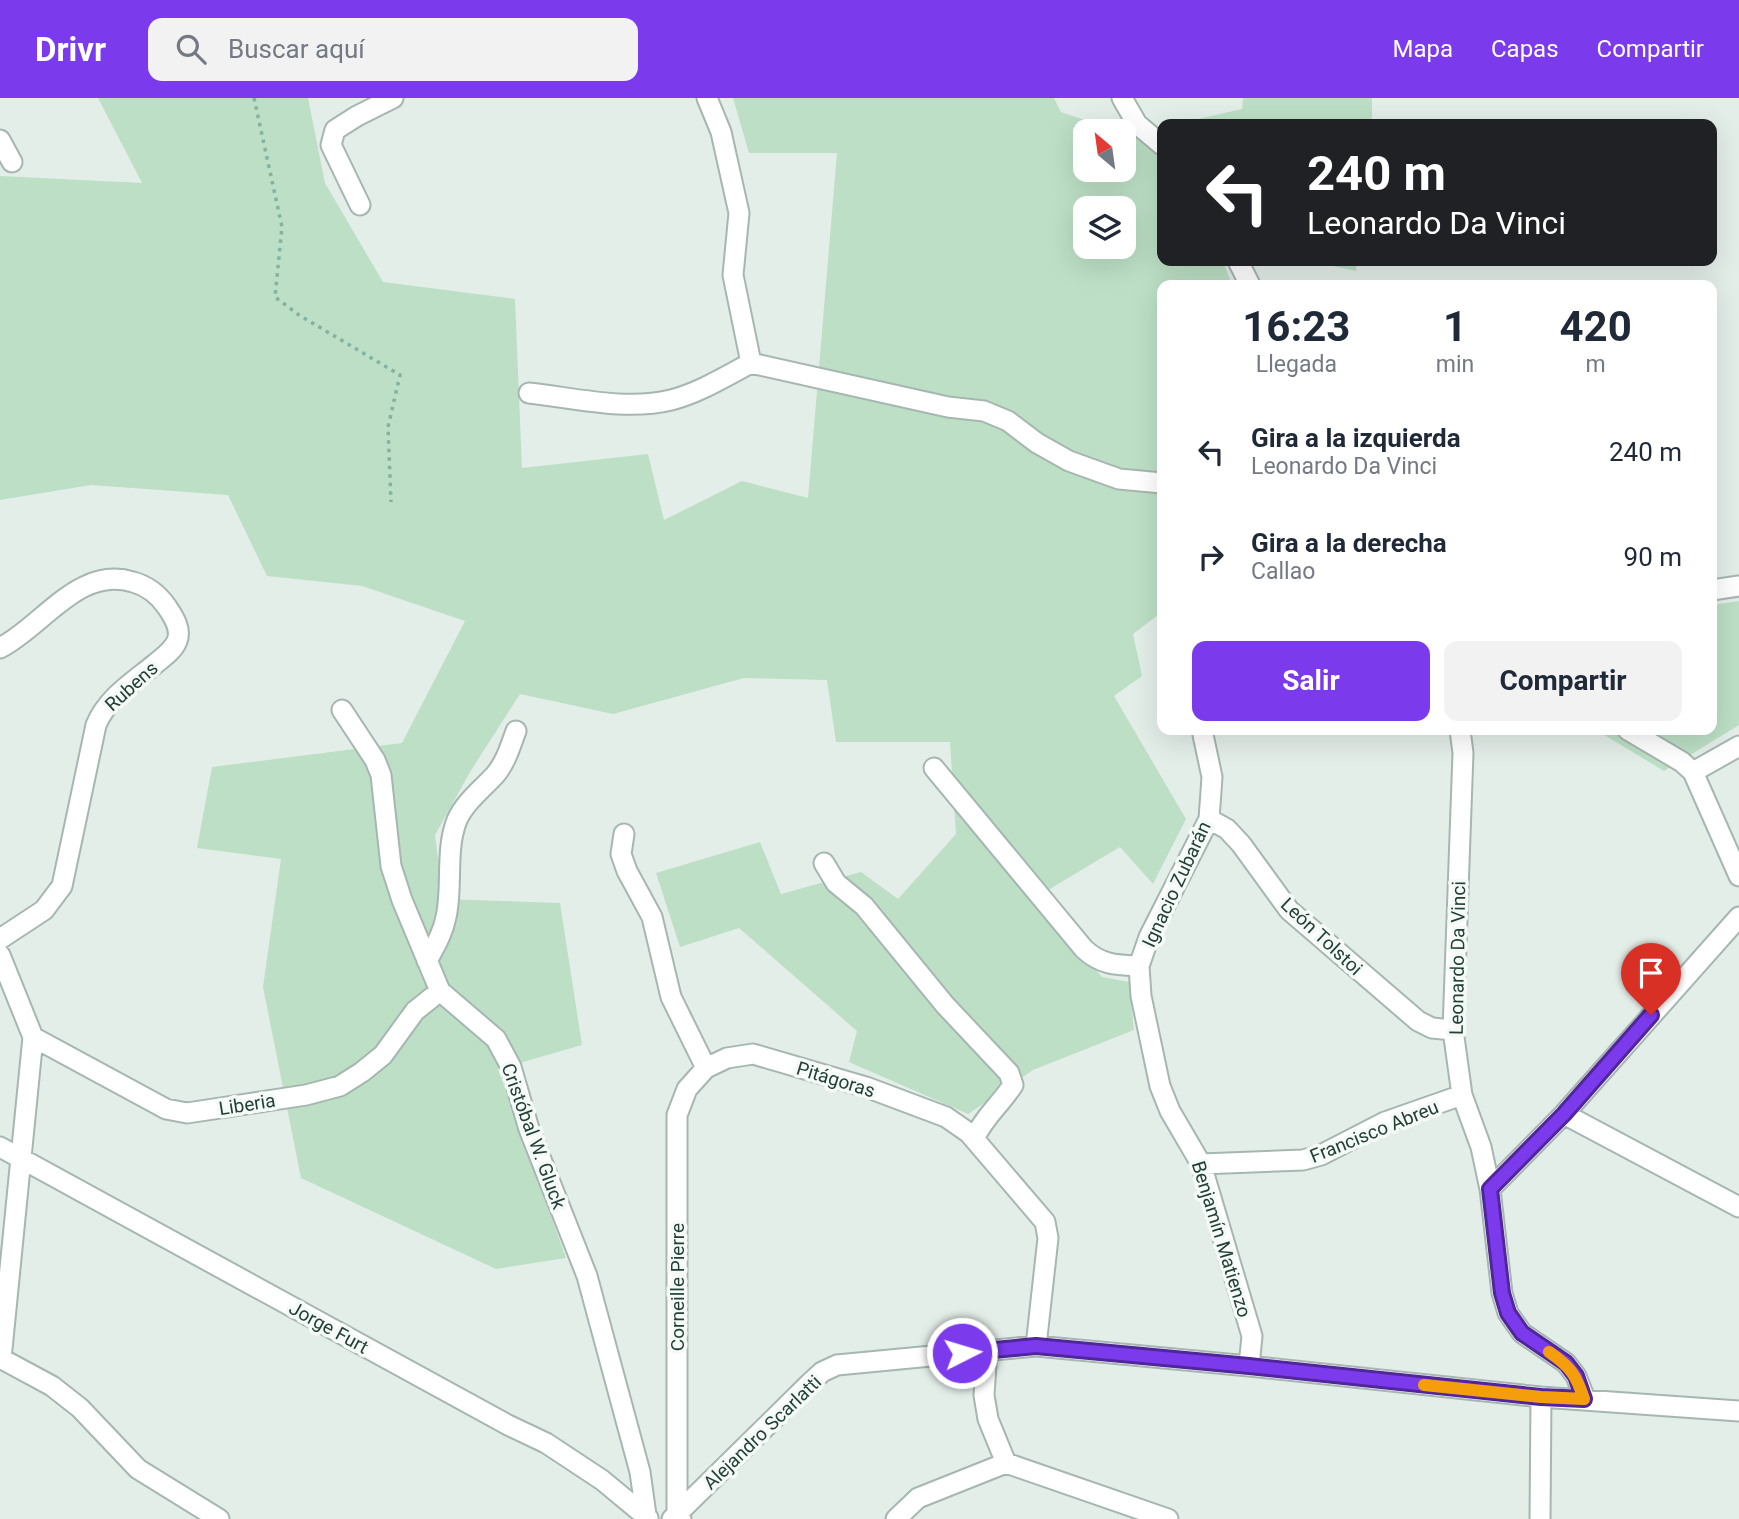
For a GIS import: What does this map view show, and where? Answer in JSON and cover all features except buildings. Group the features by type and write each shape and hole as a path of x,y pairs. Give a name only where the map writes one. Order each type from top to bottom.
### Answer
{"street":[{"path":"360,205 331,145 335,130 356,116 393,98"},
{"path":"707,98 721,132 738,213 733,275 751,363"},
{"path":"1122,98 1137,124 1157,141"},
{"path":"0,141 12,162"},
{"path":"529,393 634,405 672,400 751,363 948,407 984,411 1008,421 1037,443 1069,461 1119,479 1157,483"},
{"name":"Rubens","path":"0,648 21,635 41,616 79,589 102,579 119,578 144,585 160,597 175,618 178,630 177,642 167,654 109,701 100,715 62,886 44,910 0,939"},
{"path":"1717,589 1739,586"},
{"name":"Cristóbal W. Gluck","path":"342,710 375,760 381,775 391,866 402,900 440,991 496,1040 511,1067 529,1129 587,1276 640,1472 647,1517"},
{"path":"427,961 443,932 447,914 456,822 497,773 516,731"},
{"name":"Ignacio Zubarán","path":"1142,996 1139,966 1149,937 1209,819 1212,777 1203,735"},
{"name":"Leonardo Da Vinci","path":"1461,735 1463,753 1453,1030 1462,1095 1481,1147 1490,1189 1502,1293 1508,1313 1522,1333 1566,1363 1576,1376 1584,1399"},
{"path":"1636,735 1682,762 1693,772 1739,876"},
{"path":"1693,772 1739,746"},
{"path":"934,768 1084,949 1106,964 1139,966"},
{"name":"León Tolstoi","path":"1209,819 1227,829 1241,844 1289,910 1312,931 1418,1021 1432,1027 1453,1030"},
{"path":"624,834 621,854 627,871 652,917 671,997 706,1068"},
{"path":"824,863 836,883 864,906 945,1005 1009,1073 1013,1085 982,1120 974,1139"},
{"path":"1490,1189 1564,1114 1739,917"},
{"path":"0,955 33,1037 0,1359 52,1386 80,1408 138,1469 219,1519"},
{"name":"Liberia","path":"33,1037 166,1109 187,1113 306,1095 340,1086 383,1055 415,1010 440,991"},
{"name":"Benjamín Matienzo","path":"1142,996 1160,1086 1170,1111 1201,1164 1252,1336 1249,1366"},
{"name":"Pitágoras","path":"706,1068 727,1058 753,1054 866,1087 946,1118 974,1139 1045,1222 1048,1238 1036,1346"},
{"name":"Corneille Pierre","path":"677,1518 677,1115 687,1089 706,1068"},
{"name":"Francisco Abreu","path":"1201,1164 1303,1160 1321,1155 1385,1122 1462,1095"},
{"path":"1564,1114 1739,1208"},
{"name":"Jorge Furt","path":"0,1147 508,1425 546,1443 602,1480 647,1517"},
{"name":"Alejandro Scarlatti","path":"677,1518 816,1378 837,1364 1036,1346 1541,1397 1739,1411"},
{"path":"987,1350 984,1395 988,1419 1006,1462"},
{"path":"1540,1519 1541,1397"},
{"path":"895,1519 918,1498 1006,1462 1168,1519"}],"path":[{"path":"254,98 282,227 275,297 299,315 400,375 388,427 391,502"}],"green space":[{"path":"98,98 308,98 325,183 383,282 515,299 522,468 648,454 664,520 742,481 808,498 837,153 749,153 733,98 1054,98 1061,112 1082,119 1073,119 1073,182 1136,182 1136,134 1157,129 1157,266 1225,266 1230,280 1157,280 1157,616 1133,634 1142,676 1114,696 1186,819 1153,884 1120,847 1033,899 1102,977 1129,982 1134,1030 1033,1070 968,1114 849,1062 857,1031 739,928 680,947 656,873 760,842 781,894 861,872 898,899 956,834 950,742 836,742 827,680 744,678 613,714 520,694 470,772 435,835 443,899 560,903 582,1045 498,1069 566,1258 496,1269 301,1178 263,987 281,859 197,848 212,767 402,743 465,621 362,586 267,576 228,495 91,485 0,500 0,176 142,183"},
{"path":"1243,98 1372,98 1372,119 1198,119 1242,109"},
{"path":"1333,266 1356,266 1356,271"},
{"path":"1739,601 1739,725 1664,771 1604,735 1717,735 1717,604"}],"slow traffic":[{"path":"1424,1385 1584,1399 1576,1376 1566,1363 1549,1352"}],"route":[{"path":"962,1353 1036,1346 1541,1397 1584,1399 1576,1376 1566,1363 1522,1333 1508,1313 1502,1293 1490,1189 1564,1114 1651,1015"}]}
